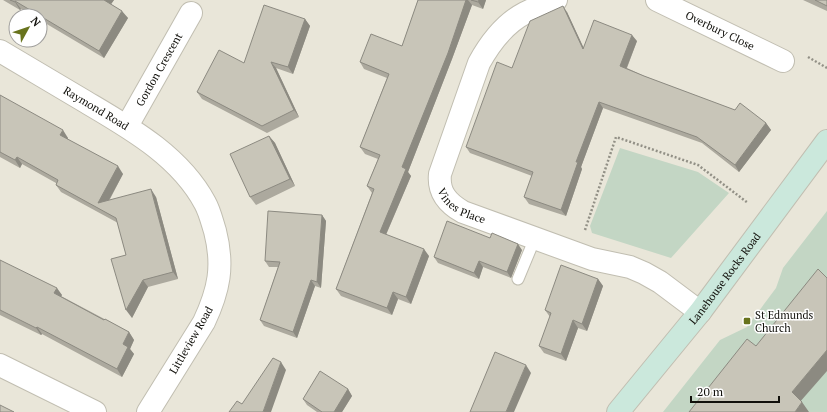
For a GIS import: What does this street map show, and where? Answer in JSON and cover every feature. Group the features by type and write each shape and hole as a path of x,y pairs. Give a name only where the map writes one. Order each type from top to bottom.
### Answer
{"main road":[{"name":"Lanehouse Rocks Road","path":"618,412 700,312 827,141"}],"street":[{"name":"Vines Place","path":"556,0 523,14 502,31 486,50 479,63 440,174 440,189 449,202 463,212 577,253 605,262 630,267 644,273 660,282 700,312"},
{"name":"Overbury Close","path":"657,0 783,61"},
{"name":"Gordon Crescent","path":"127,126 191,13"},
{"name":"Raymond Road","path":"0,51 127,126 169,158 186,174"},
{"name":"Littleview Road","path":"148,412 204,322 216,294 219,278 219,250 212,220 206,204 186,174"},
{"path":"0,365 95,412"}],"lane":[{"path":"518,279 535,238"}],"path":[{"path":"577,253 616,138 698,165 769,219"}],"green space":[{"path":"620,148 698,172 729,193 671,258 592,233 590,226"},
{"path":"827,211 827,412 663,412 720,340 747,327 776,288 783,268"}],"building":[{"path":"10,0 104,0 122,11 99,51 48,21 48,8 27,8"},
{"path":"418,0 466,0 448,53 402,167 406,169 380,232 424,249 406,297 393,292 387,308 336,289 374,189 367,186 380,155 360,147 389,74 360,62 371,34 402,46"},
{"path":"815,0 827,0 827,6"},
{"path":"264,5 305,19 288,67 271,62 294,110 262,126 197,92 219,50 244,63"},
{"path":"563,6 583,49 594,20 632,35 620,66 735,110 740,103 766,123 735,165 697,137 599,102 576,162 578,162 561,210 524,197 533,172 466,147 497,62 512,68 530,21"},
{"path":"0,95 63,130 60,135 118,166 98,203 151,189 173,272 143,280 126,310 111,259 126,255 116,218 56,185 58,180 17,157 15,160 0,152"},
{"path":"269,136 290,179 250,197 230,154"},
{"path":"268,211 322,215 317,282 311,280 293,332 260,320 280,262 265,261"},
{"path":"447,221 490,238 492,233 518,244 507,272 479,261 474,273 434,257"},
{"path":"0,260 57,288 54,293 129,332 123,344 128,347 117,369 37,327 36,328 0,310"},
{"path":"561,265 598,279 582,324 573,320 561,354 539,346 551,313 545,310"},
{"path":"818,269 827,278 827,350 792,392 802,402 795,412 689,412 747,339 756,346"},
{"path":"495,352 526,365 506,412 470,412"},
{"path":"273,358 281,362 263,412 229,412 237,401 242,404"},
{"path":"320,371 348,389 334,412 322,412 303,399"},
{"path":"0,405 14,412 0,412"}],"place":[{"name":"St Edmunds Church","path":"747,321"}]}
